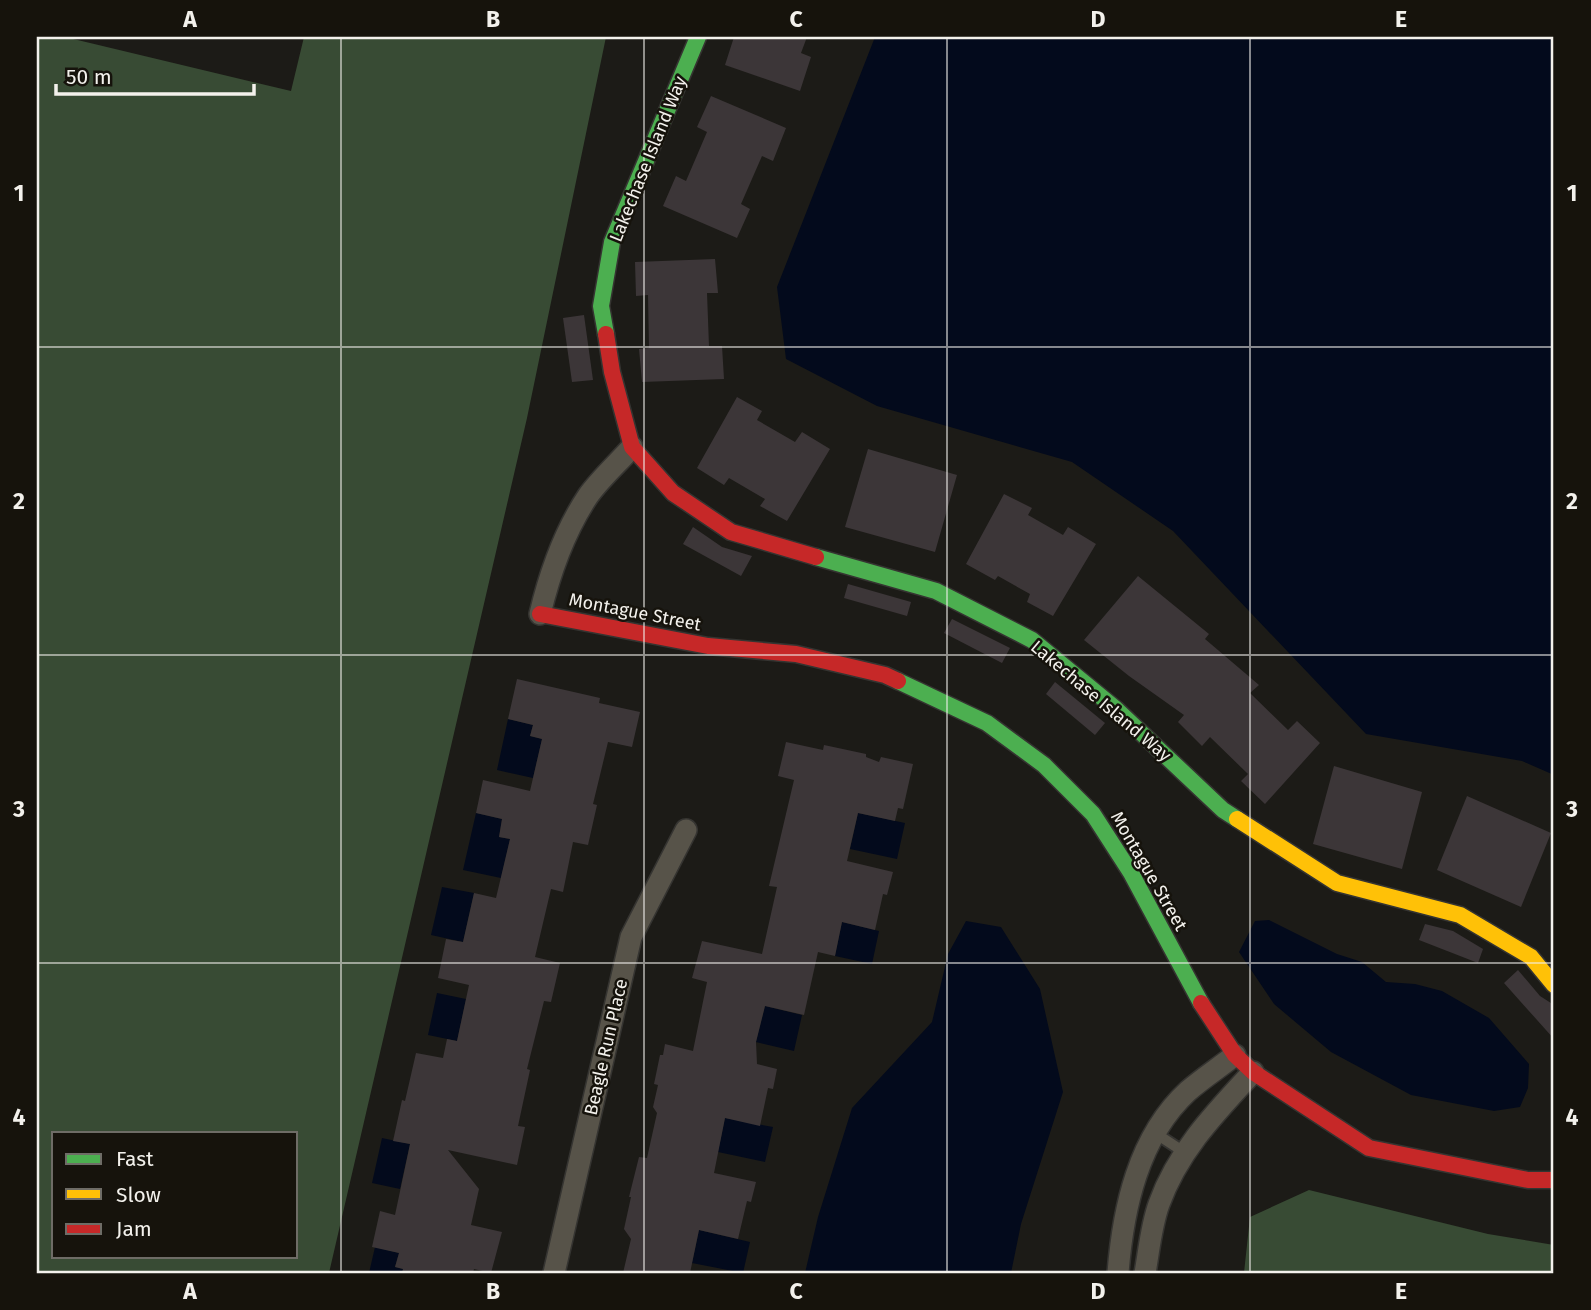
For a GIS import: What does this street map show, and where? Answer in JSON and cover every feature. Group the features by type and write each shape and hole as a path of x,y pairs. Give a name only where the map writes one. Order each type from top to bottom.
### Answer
{"street":[{"name":"Lakechase Island Way","path":"698,37 612,242 601,306 612,372 632,447 673,493 731,531 936,591 1032,640 1116,709 1223,810 1338,883 1460,915 1531,957 1554,985"},
{"path":"540,614 548,581 563,541 589,495 632,447"},
{"name":"Montague Street","path":"540,614 708,646 796,654 885,675 987,723 1044,765 1093,814 1131,873 1197,998 1235,1055 1253,1072 1369,1147 1528,1180 1554,1180"},
{"name":"Beagle Run Place","path":"554,1273 631,937 686,830"},
{"path":"1118,1270 1125,1213 1134,1181 1155,1133 1188,1091 1235,1055"},
{"path":"1145,1272 1158,1207 1184,1152 1207,1121 1253,1072"}],"lane":[{"path":"1155,1133 1184,1152"},
{"path":"1118,1270 1145,1272"}],"green space":[{"path":"37,37 65,37 291,91 304,37 606,37 527,418 329,1273 37,1273"},
{"path":"1309,1190 1488,1234 1554,1245 1554,1273 1244,1273 1250,1217"}],"water":[{"path":"875,37 1554,37 1554,775 1522,761 1366,734 1173,531 1072,462 877,406 786,359 777,287"},
{"path":"508,719 533,725 530,736 542,739 533,778 497,770"},
{"path":"476,813 502,819 499,837 510,839 501,878 463,870"},
{"path":"858,813 905,823 897,859 850,849"},
{"path":"442,887 474,893 463,942 431,935"},
{"path":"1269,920 1337,954 1362,962 1386,982 1415,984 1442,991 1489,1018 1529,1064 1528,1088 1520,1107 1494,1111 1411,1095 1331,1052 1274,1004 1239,952 1255,921"},
{"path":"966,921 1001,927 1040,989 1063,1092 1021,1224 1011,1273 805,1273 818,1217 852,1108 932,1022 948,954"},
{"path":"842,922 879,931 872,964 835,956"},
{"path":"437,993 466,999 457,1041 428,1035"},
{"path":"765,1006 802,1015 794,1051 756,1042"},
{"path":"725,1118 773,1127 765,1162 718,1152"},
{"path":"382,1138 410,1144 400,1189 372,1183"},
{"path":"699,1230 750,1242 743,1273 692,1263"},
{"path":"375,1247 399,1253 395,1267 403,1269 402,1273 369,1273"}],"building":[{"path":"734,37 807,37 801,53 811,57 800,91 725,65"},
{"path":"711,96 786,128 773,161 762,156 741,204 750,209 737,238 663,206 676,176 686,181 707,132 697,127"},
{"path":"715,259 718,293 707,293 709,346 722,346 724,379 642,382 639,349 649,348 648,295 636,296 635,262"},
{"path":"584,315 593,380 572,382 563,318"},
{"path":"737,397 762,411 757,420 795,442 802,432 830,449 787,521 760,506 765,499 729,478 724,485 697,468"},
{"path":"868,449 957,475 935,552 845,527"},
{"path":"1004,494 1032,508 1028,515 1063,535 1068,527 1096,544 1053,616 1027,602 1030,594 998,576 995,580 966,564"},
{"path":"693,527 722,547 752,556 741,576 683,544"},
{"path":"1138,576 1209,634 1205,639 1259,685 1250,693 1288,730 1297,721 1320,743 1265,804 1241,781 1248,774 1210,737 1202,746 1178,722 1184,715 1084,640"},
{"path":"848,584 911,602 907,616 844,598"},
{"path":"952,619 1010,648 1002,663 944,633"},
{"path":"517,679 600,698 599,703 640,712 632,747 608,742 593,804 597,805 588,845 573,842 563,892 551,889 535,957 560,963 551,1002 544,1001 527,1069 530,1070 518,1126 525,1127 517,1165 448,1150 479,1189 471,1225 502,1232 491,1273 474,1269 473,1273 402,1273 403,1269 395,1267 399,1253 372,1247 380,1211 395,1215 410,1144 393,1141 402,1100 405,1101 416,1053 443,1058 447,1039 457,1041 469,985 438,978 446,939 463,942 474,893 496,898 510,839 499,837 502,819 476,813 483,780 530,791 542,739 530,736 533,725 508,719"},
{"path":"1055,682 1105,723 1095,735 1046,694"},
{"path":"786,742 823,750 824,745 866,754 866,757 879,762 881,757 913,764 903,809 898,808 895,821 858,813 847,861 893,872 887,895 883,894 875,930 842,922 835,956 818,952 804,1015 765,1006 756,1042 757,1064 777,1069 773,1089 768,1088 760,1126 725,1118 714,1173 756,1182 751,1202 747,1201 738,1239 699,1230 690,1273 623,1273 631,1239 624,1229 629,1197 639,1157 647,1158 657,1113 653,1107 658,1085 654,1084 660,1055 663,1055 665,1044 693,1051 707,982 692,978 702,941 762,954 777,887 769,886 794,780 778,776"},
{"path":"1334,766 1422,792 1402,869 1313,844"},
{"path":"1467,796 1551,833 1521,907 1437,870"},
{"path":"1425,924 1453,931 1483,949 1478,963 1419,940"},
{"path":"1518,970 1540,996 1554,1005 1554,1039 1504,983"}],"traffic: fast":[{"path":"606,334 601,306 612,242 698,37"},
{"path":"816,557 936,591 1032,640 1116,709 1223,810 1237,819"},
{"path":"898,681 987,723 1044,765 1093,814 1131,873 1201,1003"}],"traffic: slow":[{"path":"1237,819 1337,883 1460,915 1531,957 1554,985"}],"traffic: jam":[{"path":"606,334 612,372 632,447 673,493 731,532 816,557"},
{"path":"540,614 708,646 796,654 885,675 898,681"},
{"path":"1201,1003 1235,1055 1253,1072 1369,1148 1528,1180 1554,1180"}]}
